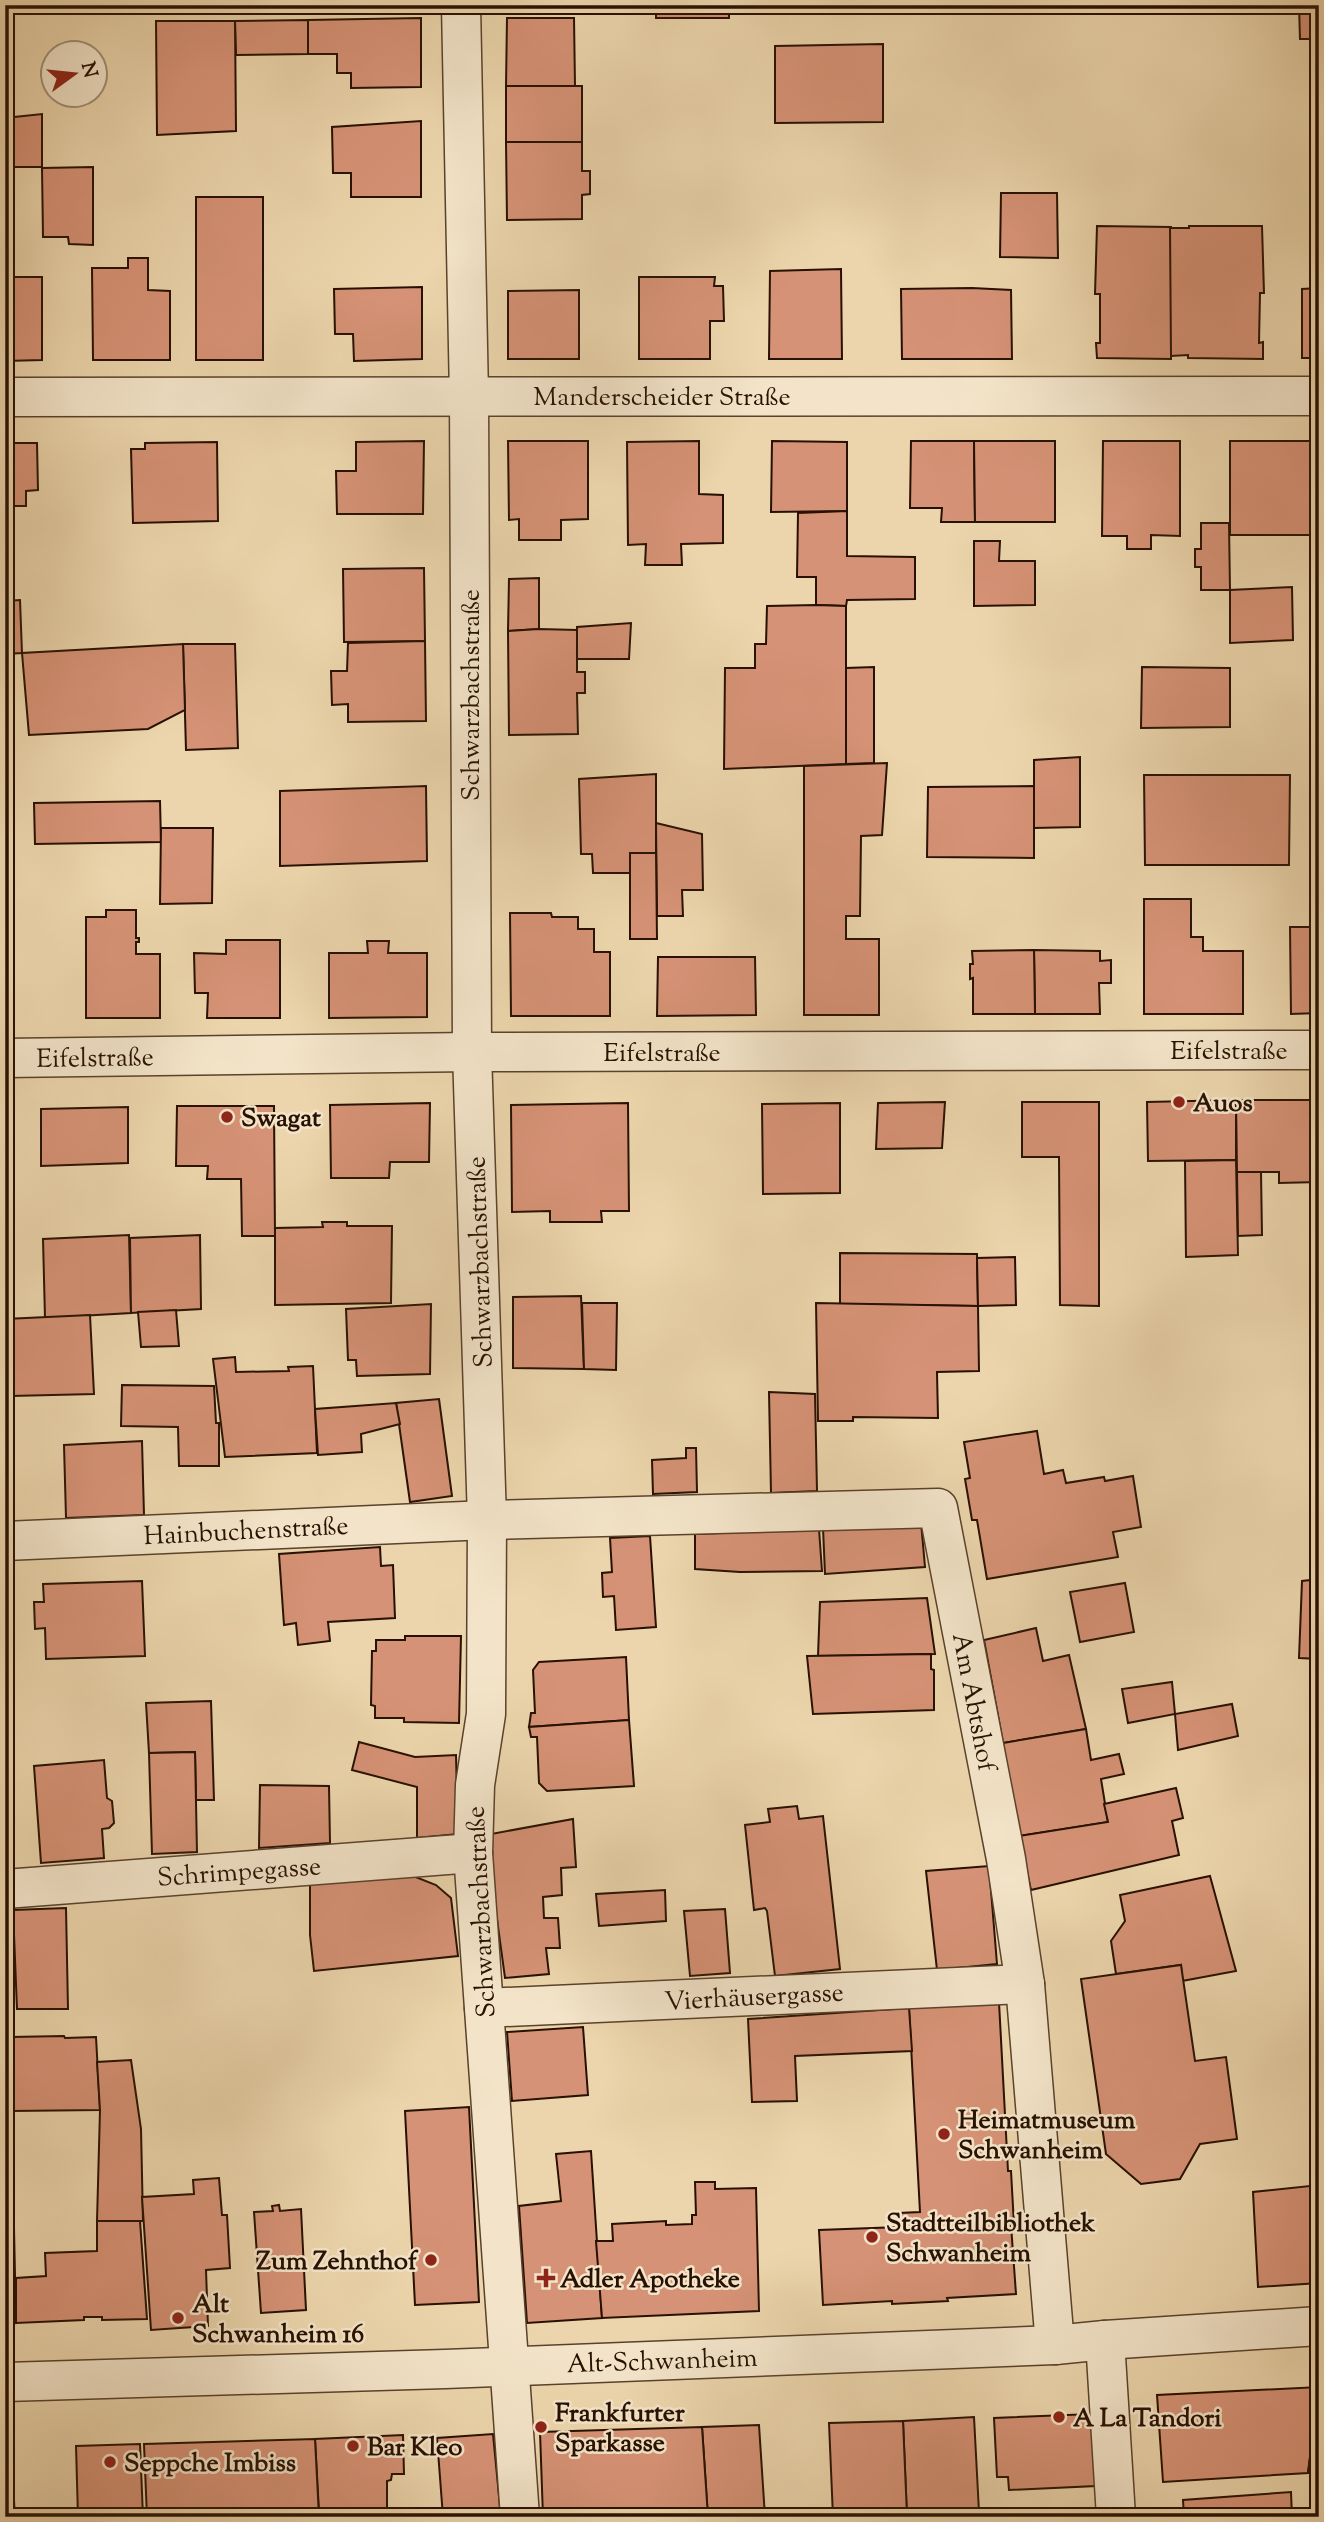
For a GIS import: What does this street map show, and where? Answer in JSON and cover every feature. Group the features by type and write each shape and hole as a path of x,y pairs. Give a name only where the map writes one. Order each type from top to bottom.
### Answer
{"street":[{"name":"Schwarzbachstraße","path":"461,5 469,396 472,1052 487,1520 486,1714 475,1785 473,1853 520,2517"},
{"name":"Manderscheider Straße","path":"5,397 1319,396"},
{"name":"Eifelstraße","path":"5,1058 472,1052 1319,1050"},
{"name":"Am Abtshof","path":"487,1520 938,1508 1006,1859 1024,1984 1055,2346"},
{"name":"Hainbuchenstraße","path":"5,1541 487,1520"},
{"name":"Schrimpegasse","path":"5,1889 473,1853"},
{"name":"Vierhäusergasse","path":"484,2008 1024,1984"},
{"name":"Alt-Schwanheim","path":"5,2382 1055,2346 1105,2340 1319,2326"},
{"path":"1105,2340 1116,2517"}],"building":[{"path":"71,5 106,5 106,12 71,12"},
{"path":"656,5 729,5 729,18 656,18"},
{"path":"1299,5 1319,5 1319,39 1300,39"},
{"path":"421,18 421,87 351,88 351,73 337,73 337,54 308,54 308,20"},
{"path":"507,18 574,18 575,86 506,86"},
{"path":"308,20 308,54 236,55 235,21"},
{"path":"156,21 235,21 236,131 157,135"},
{"path":"883,44 883,122 775,123 775,46"},
{"path":"506,86 582,86 582,142 506,142"},
{"path":"42,114 42,167 5,167 5,118"},
{"path":"421,121 421,197 351,197 351,173 333,173 332,127"},
{"path":"506,142 582,142 582,171 590,171 590,194 582,195 582,219 507,220"},
{"path":"93,167 93,245 69,244 68,237 43,237 42,168"},
{"path":"1001,193 1057,193 1058,258 1000,257"},
{"path":"196,197 263,197 263,360 196,360"},
{"path":"1097,226 1171,227 1171,359 1097,358 1096,343 1100,343 1100,294 1095,294"},
{"path":"1262,226 1264,293 1260,293 1259,343 1263,342 1263,359 1171,356 1170,228"},
{"path":"128,258 148,258 148,290 170,291 170,360 93,360 92,268 128,268"},
{"path":"841,269 842,359 769,359 770,271"},
{"path":"5,277 42,277 42,360 5,361"},
{"path":"639,277 715,277 714,286 723,286 724,321 710,321 710,359 639,359"},
{"path":"422,287 422,359 354,361 353,334 335,334 334,289"},
{"path":"1319,288 1319,358 1302,358 1302,289"},
{"path":"901,289 1011,290 1012,359 902,359"},
{"path":"579,290 579,359 508,359 508,291"},
{"path":"424,441 423,514 337,514 336,471 356,471 356,442"},
{"path":"508,441 588,441 588,519 561,520 561,540 519,540 519,519 509,520"},
{"path":"699,441 699,494 723,495 723,543 681,544 682,565 645,565 646,544 628,545 627,442"},
{"path":"772,441 847,442 847,511 771,512"},
{"path":"911,441 974,441 975,522 941,522 942,508 910,508"},
{"path":"974,441 1055,441 1055,522 975,522"},
{"path":"1103,441 1180,441 1180,536 1151,535 1151,549 1127,549 1127,536 1102,536"},
{"path":"1230,441 1319,441 1319,535 1230,535"},
{"path":"217,442 218,521 133,523 131,449 145,449 145,443"},
{"path":"5,443 37,443 38,490 26,491 26,506 5,506"},
{"path":"847,511 847,556 915,557 915,599 847,600 846,606 816,605 816,577 797,577 798,513"},
{"path":"1201,523 1229,523 1230,590 1201,590 1201,567 1195,567 1195,549 1201,549"},
{"path":"974,541 1000,541 999,561 1035,561 1035,605 974,606"},
{"path":"424,568 425,641 344,642 343,569"},
{"path":"539,578 539,629 508,631 509,579"},
{"path":"1292,587 1293,640 1230,643 1230,590"},
{"path":"20,600 22,653 5,654 5,601"},
{"path":"767,606 846,606 846,764 724,769 725,668 755,668 755,644 766,644"},
{"path":"631,623 629,659 577,659 577,627"},
{"path":"577,630 577,672 585,672 585,693 577,693 578,734 509,735 508,631"},
{"path":"425,641 426,721 348,722 348,704 332,705 331,671 347,671 348,643"},
{"path":"183,644 235,644 238,748 186,750"},
{"path":"183,644 185,710 148,729 29,735 22,653"},
{"path":"874,667 874,763 846,764 846,668"},
{"path":"1142,667 1230,668 1230,727 1141,728"},
{"path":"1080,757 1080,827 1034,828 1034,760"},
{"path":"887,763 882,835 861,836 860,916 846,916 846,939 879,939 879,1015 804,1015 804,766"},
{"path":"656,774 656,853 630,853 630,873 593,873 592,854 581,854 579,779"},
{"path":"1144,775 1290,775 1289,865 1145,865"},
{"path":"426,786 427,861 280,866 280,791"},
{"path":"1034,786 1034,858 927,857 928,787"},
{"path":"160,801 161,842 35,844 34,803"},
{"path":"656,823 702,834 703,890 682,890 683,916 657,916"},
{"path":"161,828 213,828 212,903 160,904"},
{"path":"630,853 656,853 657,939 630,939"},
{"path":"1144,899 1191,899 1191,937 1203,937 1203,951 1243,951 1243,1014 1144,1014"},
{"path":"5,900 9,900 12,1018 5,1018"},
{"path":"106,910 136,910 136,938 139,938 139,942 136,942 136,954 160,954 160,1018 86,1018 86,917 106,917"},
{"path":"510,913 551,913 552,917 578,917 578,929 594,929 594,952 610,952 610,1016 511,1016"},
{"path":"1290,927 1319,927 1319,1013 1291,1014"},
{"path":"226,940 280,940 280,1018 207,1018 208,993 195,993 194,953 226,954"},
{"path":"367,941 389,941 388,953 427,953 427,1017 329,1018 329,953 368,953"},
{"path":"1034,950 1100,951 1100,961 1111,960 1111,983 1099,983 1100,1014 1035,1014"},
{"path":"1034,950 1035,1014 973,1014 973,978 970,979 972,951"},
{"path":"658,957 755,957 756,1015 657,1016"},
{"path":"1236,1100 1319,1100 1319,1182 1279,1183 1279,1172 1237,1172"},
{"path":"1236,1100 1236,1160 1148,1161 1147,1102"},
{"path":"945,1102 942,1148 876,1149 878,1103"},
{"path":"1022,1102 1099,1102 1099,1306 1060,1305 1059,1157 1022,1157"},
{"path":"430,1103 429,1162 390,1162 389,1178 331,1178 330,1105"},
{"path":"628,1103 629,1211 601,1211 602,1222 550,1222 550,1211 512,1212 511,1105"},
{"path":"840,1103 840,1193 763,1194 762,1104"},
{"path":"177,1106 274,1106 275,1236 242,1236 241,1179 207,1179 208,1166 176,1166"},
{"path":"128,1107 128,1163 41,1166 41,1109"},
{"path":"1236,1160 1238,1255 1186,1257 1185,1161"},
{"path":"1237,1172 1261,1172 1262,1235 1238,1236"},
{"path":"322,1222 347,1222 347,1226 392,1226 391,1303 275,1305 275,1228 323,1227"},
{"path":"129,1235 131,1313 45,1318 43,1239"},
{"path":"200,1235 201,1309 131,1313 130,1238"},
{"path":"840,1253 977,1254 978,1306 840,1304"},
{"path":"1015,1257 1016,1305 978,1306 977,1258"},
{"path":"581,1296 584,1369 513,1368 513,1297"},
{"path":"582,1303 617,1303 616,1370 584,1369"},
{"path":"816,1303 978,1306 979,1371 937,1372 938,1418 853,1417 853,1421 818,1421"},
{"path":"431,1304 430,1374 357,1376 356,1360 348,1360 346,1309"},
{"path":"176,1310 179,1346 141,1347 138,1312"},
{"path":"90,1315 94,1394 11,1396 10,1381 5,1381 5,1319"},
{"path":"235,1357 236,1372 289,1371 288,1367 313,1366 317,1453 225,1457 213,1359"},
{"path":"122,1385 214,1386 216,1423 219,1423 219,1466 179,1466 178,1427 121,1426"},
{"path":"769,1392 815,1394 817,1491 771,1493"},
{"path":"439,1399 452,1496 410,1502 396,1403"},
{"path":"396,1403 400,1424 361,1434 362,1452 318,1455 315,1409"},
{"path":"1037,1431 1044,1474 1063,1470 1066,1483 1133,1476 1141,1527 1113,1532 1118,1557 987,1579 977,1520 972,1520 965,1479 970,1478 964,1442"},
{"path":"5,1441 12,1446 13,1520 5,1520"},
{"path":"142,1441 144,1515 66,1518 64,1445"},
{"path":"686,1448 696,1448 697,1492 653,1494 652,1460 686,1458"},
{"path":"921,1522 925,1567 825,1574 823,1528"},
{"path":"819,1529 822,1571 740,1572 695,1569 695,1534"},
{"path":"650,1536 656,1627 616,1630 614,1596 603,1597 602,1573 612,1572 610,1538"},
{"path":"380,1547 381,1566 393,1565 395,1618 328,1622 330,1641 298,1645 296,1623 284,1625 279,1554"},
{"path":"1319,1579 1319,1659 1299,1658 1302,1581"},
{"path":"142,1581 145,1656 46,1659 45,1628 35,1629 34,1602 44,1602 43,1584"},
{"path":"1125,1583 1134,1632 1080,1642 1070,1592"},
{"path":"927,1598 935,1654 818,1656 820,1602"},
{"path":"1036,1628 1043,1661 1069,1655 1086,1729 1003,1743 984,1640"},
{"path":"405,1636 461,1636 459,1723 404,1722 404,1718 375,1718 375,1706 371,1705 372,1651 376,1651 376,1640 405,1640"},
{"path":"931,1654 931,1669 934,1670 934,1710 813,1714 807,1656"},
{"path":"626,1657 629,1720 529,1727 531,1713 535,1713 533,1670 539,1662"},
{"path":"1172,1682 1175,1714 1128,1723 1122,1689"},
{"path":"211,1701 214,1800 196,1800 195,1752 149,1753 146,1703"},
{"path":"1232,1704 1238,1736 1178,1750 1175,1714"},
{"path":"629,1720 634,1786 547,1791 539,1783 537,1737 531,1737 529,1727"},
{"path":"1086,1729 1091,1760 1119,1754 1124,1774 1101,1779 1108,1822 1019,1836 1003,1743"},
{"path":"359,1742 415,1757 456,1755 458,1834 417,1838 417,1787 352,1770"},
{"path":"195,1752 197,1852 152,1854 149,1753"},
{"path":"104,1760 107,1798 112,1801 114,1823 109,1828 102,1829 104,1858 41,1863 34,1766"},
{"path":"260,1785 329,1786 330,1843 259,1848"},
{"path":"1176,1788 1183,1818 1172,1821 1179,1855 1031,1890 1019,1836 1108,1822 1104,1804"},
{"path":"797,1806 799,1819 823,1816 840,1969 775,1976 767,1911 765,1908 754,1910 745,1825 770,1822 768,1809"},
{"path":"573,1819 576,1867 561,1868 562,1895 543,1897 544,1918 558,1918 560,1948 546,1948 549,1974 505,1978 490,1868 491,1834"},
{"path":"989,1866 997,1964 937,1970 926,1871"},
{"path":"408,1874 436,1885 451,1898 458,1956 314,1971 310,1935 310,1882"},
{"path":"1210,1876 1236,1971 1182,1981 1181,1965 1116,1974 1111,1941 1125,1921 1120,1895"},
{"path":"665,1890 666,1921 599,1926 596,1894"},
{"path":"66,1908 68,2009 17,2009 13,1910"},
{"path":"725,1909 730,1973 690,1976 684,1911"},
{"path":"5,1919 11,2040 5,2041"},
{"path":"1181,1965 1195,2061 1226,2057 1237,2139 1200,2144 1180,2179 1141,2184 1106,2154 1081,1979"},
{"path":"999,2002 1008,2171 1011,2171 1014,2225 1011,2225 1016,2294 947,2298 948,2301 823,2305 819,2230 900,2227 899,2213 920,2212 909,2008"},
{"path":"909,2008 912,2051 795,2056 797,2101 752,2102 748,2019"},
{"path":"583,2027 588,2095 512,2101 507,2032"},
{"path":"11,2037 96,2037 100,2110 12,2111"},
{"path":"131,2060 141,2129 143,2221 97,2221 100,2110 97,2062"},
{"path":"469,2107 479,2302 415,2305 405,2111"},
{"path":"591,2151 602,2318 527,2323 519,2206 561,2201 556,2154"},
{"path":"219,2178 222,2215 227,2215 230,2268 206,2270 208,2326 151,2330 142,2197 194,2194 193,2180"},
{"path":"5,2181 13,2181 16,2323 5,2324"},
{"path":"695,2182 715,2182 715,2189 756,2188 759,2311 602,2318 596,2241 613,2241 612,2224 666,2221 666,2225 692,2224 692,2215 696,2215"},
{"path":"1319,2185 1319,2283 1258,2287 1253,2192"},
{"path":"279,2205 280,2211 301,2209 306,2310 261,2313 254,2212 273,2211 272,2206"},
{"path":"97,2221 140,2221 147,2319 102,2320 102,2317 84,2317 84,2320 16,2323 16,2278 46,2276 45,2253 97,2251"},
{"path":"1319,2387 1308,2473 1163,2482 1157,2395"},
{"path":"1317,2401 1319,2473 1308,2473"},
{"path":"1092,2414 1096,2486 1009,2490 1008,2477 997,2477 994,2418"},
{"path":"974,2417 979,2512 963,2513 963,2517 943,2517 943,2514 907,2516 903,2421"},
{"path":"903,2421 907,2516 833,2517 829,2423"},
{"path":"759,2425 765,2517 708,2517 702,2427"},
{"path":"702,2427 708,2517 543,2517 540,2432"},
{"path":"493,2434 501,2517 443,2517 437,2438"},
{"path":"403,2435 404,2474 392,2474 391,2480 387,2481 387,2509 319,2512 315,2439"},
{"path":"315,2439 319,2517 147,2517 144,2444"},
{"path":"140,2444 143,2517 78,2517 76,2446"},
{"path":"5,2450 11,2450 15,2517 5,2517"},
{"path":"1291,2492 1292,2517 1184,2517 1183,2500"}],"place":[{"name":"Auos","path":"1179,1102"},
{"name":"Swagat","path":"227,1117"},
{"name":"Heimatmuseum Schwanheim","path":"944,2134"},
{"name":"Stadtteilbibliothek Schwanheim","path":"872,2237"},
{"name":"Zum Zehnthof","path":"431,2260"},
{"name":"Adler Apotheke","path":"546,2278"},
{"name":"Alt Schwanheim 16","path":"178,2318"},
{"name":"A La Tandori","path":"1059,2417"},
{"name":"Frankfurter Sparkasse","path":"541,2427"},
{"name":"Bar Kleo","path":"353,2446"},
{"name":"Seppche Imbiss","path":"110,2462"}]}
